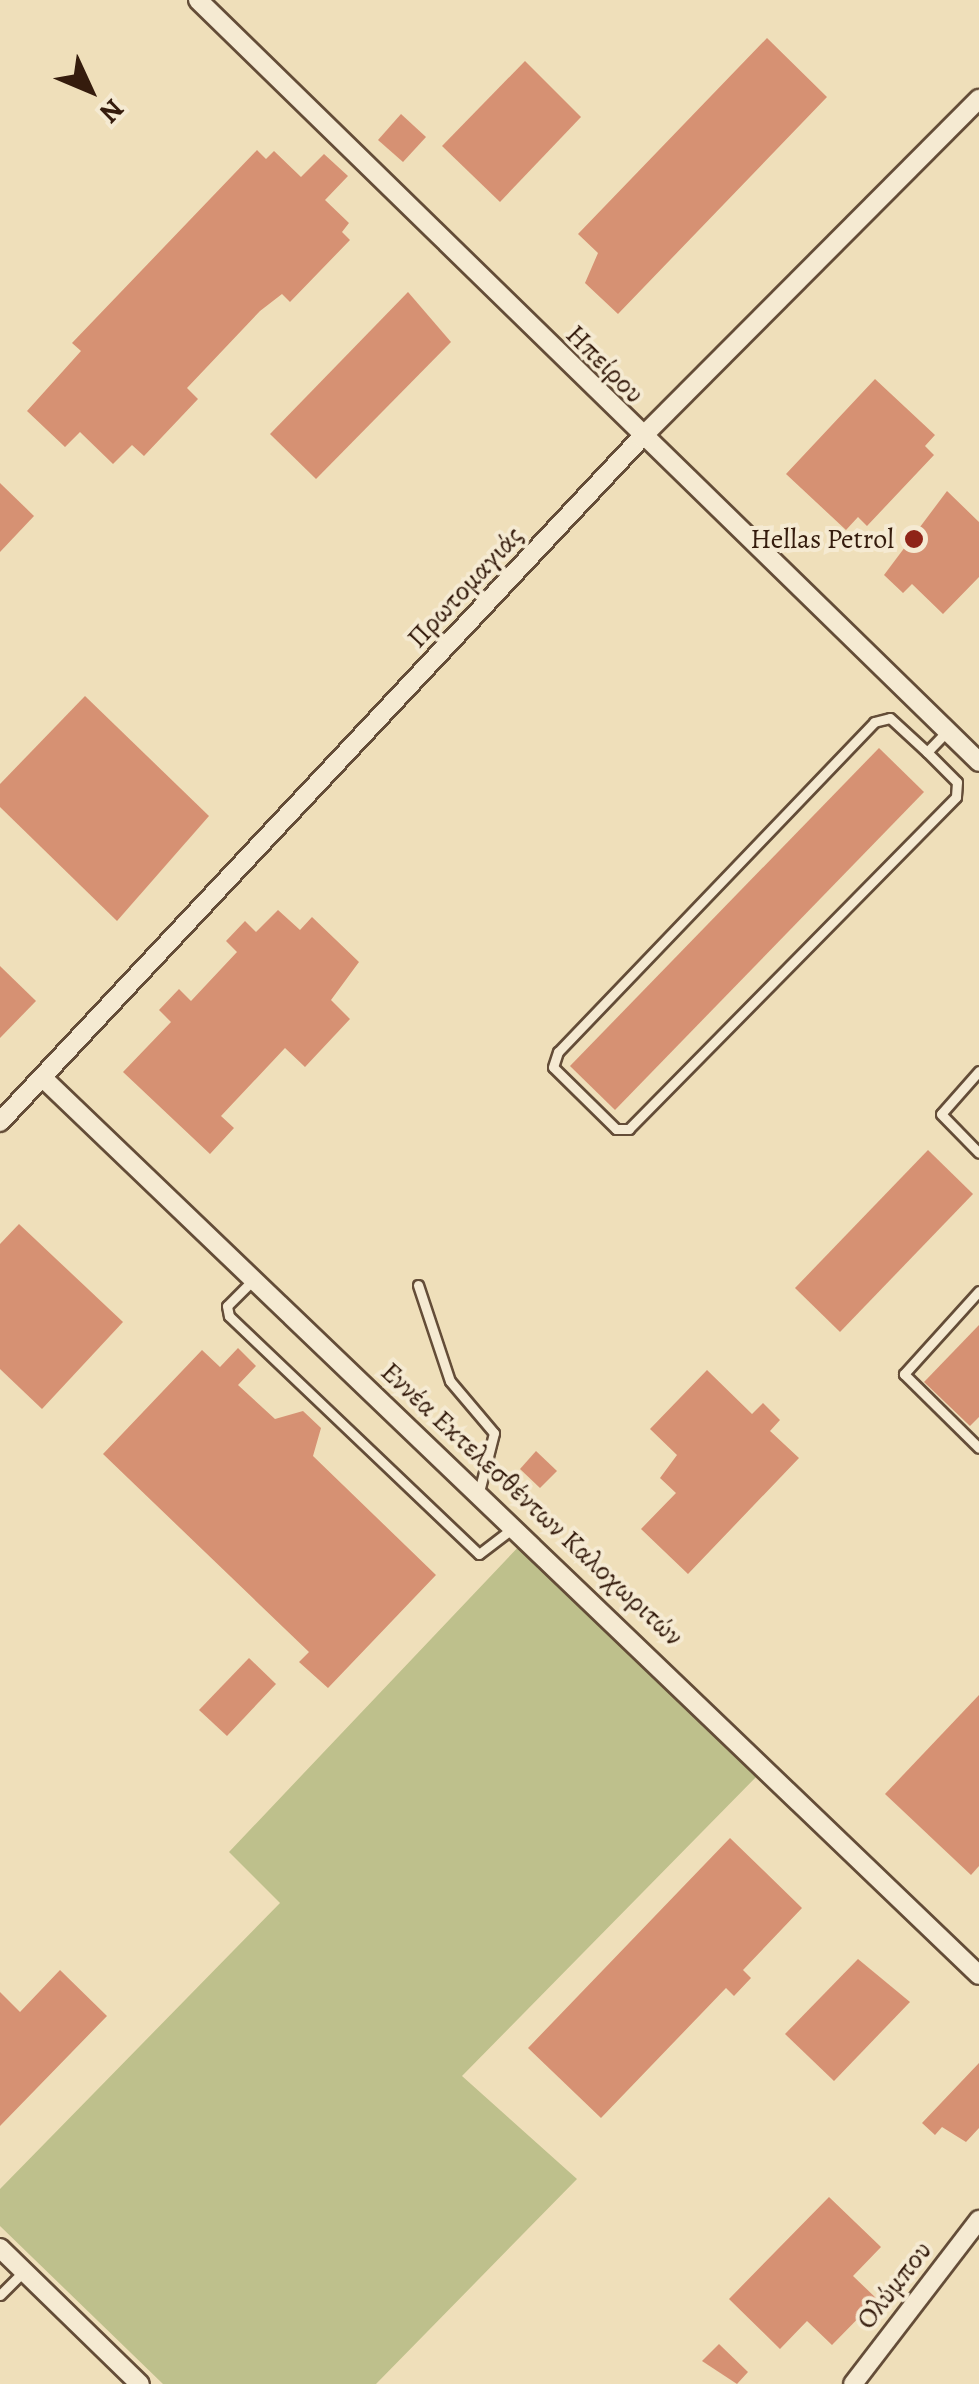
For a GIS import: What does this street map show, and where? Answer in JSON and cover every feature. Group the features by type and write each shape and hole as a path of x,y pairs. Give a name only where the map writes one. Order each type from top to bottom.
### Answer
{"street":[{"name":"Ηπείρου","path":"198,0 641,438 979,762"},
{"name":"Πρωτομαγιάς","path":"0,1122 641,438 979,99"},
{"path":"964,113 979,128"},
{"name":"Εννέα Εκτελεσθέντων Καλοχωριτών","path":"43,1078 480,1492 979,1975"},
{"name":"Ολύμπου","path":"852,2384 979,2220"},
{"path":"0,2248 140,2384"}],"lane":[{"path":"890,718 926,752 957,782 956,797 629,1129 616,1129 553,1067 558,1052 874,722 890,718"},
{"path":"926,752 947,731"},
{"path":"979,1071 940,1114 979,1153"},
{"path":"254,1279 227,1306 229,1316 479,1554 515,1526"},
{"path":"418,1285 450,1381 494,1433 480,1492"},
{"path":"979,1290 904,1374 979,1448"},
{"path":"0,2295 24,2271"}],"green space":[{"path":"523,1542 760,1773 462,2076 577,2179 376,2384 163,2384 0,2226 0,2189 280,1903 229,1852"}],"building":[{"path":"767,38 827,97 618,314 585,283 598,253 578,234"},
{"path":"525,61 581,117 500,202 442,146"},
{"path":"401,114 426,137 403,162 378,140"},
{"path":"257,150 266,159 274,151 301,177 324,154 348,176 325,200 349,223 342,232 350,240 290,302 282,294 260,311 187,388 198,399 144,456 132,445 113,464 80,432 65,447 27,411 81,351 72,343"},
{"path":"408,292 451,342 316,479 270,434"},
{"path":"875,379 935,435 925,446 934,455 867,526 858,517 846,530 786,474"},
{"path":"0,483 34,516 0,552"},
{"path":"947,491 979,522 979,577 943,614 912,584 903,593 884,575"},
{"path":"85,696 209,816 117,921 0,807 0,784"},
{"path":"879,748 924,792 615,1110 570,1066"},
{"path":"278,910 300,930 312,917 359,962 331,1000 350,1019 305,1067 285,1048 221,1116 234,1128 210,1154 123,1072 171,1022 159,1010 179,989 191,1001 237,952 226,941 245,921 256,932"},
{"path":"0,966 36,1001 0,1038"},
{"path":"928,1150 973,1194 840,1332 795,1288"},
{"path":"19,1224 123,1322 42,1409 0,1369 0,1244"},
{"path":"979,1325 979,1417 970,1426 924,1382"},
{"path":"238,1348 256,1366 238,1385 275,1419 303,1411 321,1428 313,1456 436,1575 328,1688 299,1662 309,1652 103,1454 202,1350 220,1367"},
{"path":"707,1370 752,1414 763,1403 780,1420 770,1431 799,1458 688,1574 641,1529 676,1493 660,1478 677,1455 650,1429"},
{"path":"536,1451 557,1471 540,1488 520,1469"},
{"path":"249,1658 276,1684 227,1736 199,1710"},
{"path":"979,1695 979,1866 971,1875 885,1794"},
{"path":"730,1838 802,1908 743,1970 751,1978 734,1996 726,1988 601,2118 528,2048"},
{"path":"858,1959 910,2002 834,2081 785,2034"},
{"path":"60,1970 107,2016 0,2126 0,1992 20,2012"},
{"path":"979,2063 979,2128 966,2142 942,2127 935,2135 922,2123"},
{"path":"829,2197 881,2247 853,2276 877,2299 832,2345 807,2321 780,2349 729,2299"},
{"path":"719,2344 748,2372 737,2384 702,2361"}],"place":[{"name":"Hellas Petrol","path":"914,539"}]}
